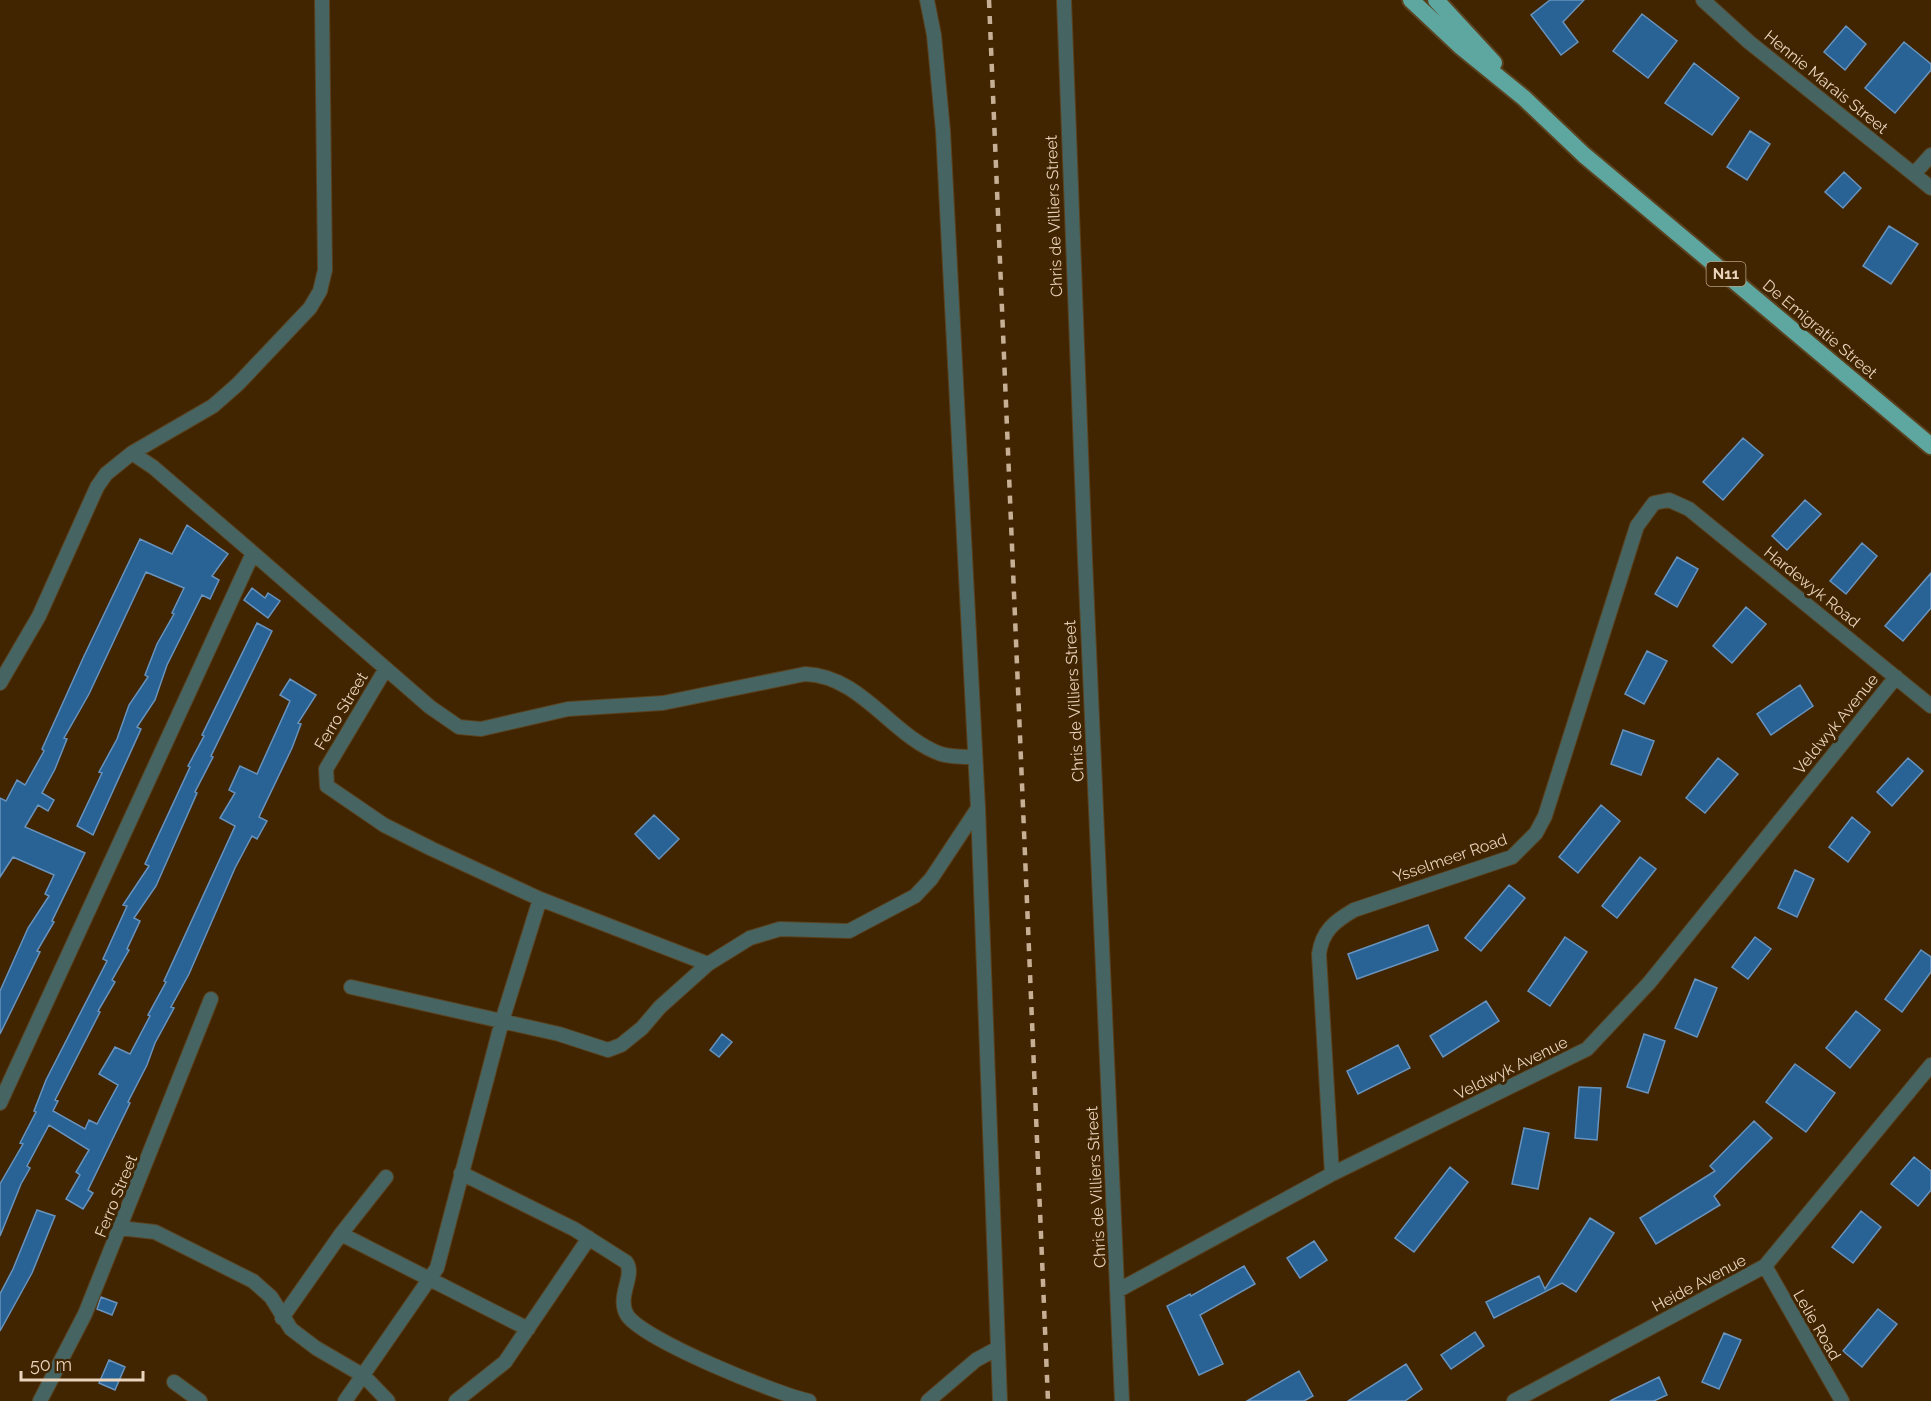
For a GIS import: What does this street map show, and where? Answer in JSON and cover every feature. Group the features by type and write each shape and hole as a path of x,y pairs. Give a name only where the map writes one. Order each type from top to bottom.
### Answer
{"highway":[{"name":"De Emigratie Street","path":"1411,0 1460,46 1524,98 1584,155 1931,446"},
{"name":"De Emigratie Street","path":"1436,0 1524,98"}],"street":[{"path":"0,683 39,616 96,487 106,474 132,453 225,397 302,317 320,291 325,270 322,0"},
{"path":"927,0 934,35 944,142 973,758 978,808 1000,1401"},
{"name":"Chris de Villiers Street","path":"1064,0 1084,536 1122,1401"},
{"name":"Hennie Marais Street","path":"1707,1 1749,42 1931,189"},
{"path":"1914,174 1931,154"},
{"path":"132,453 153,467 254,552 447,721 467,729 520,722 568,709 663,703 806,674 816,674 828,677 855,692 930,748 954,757 973,758"},
{"name":"Hardewyk Road","path":"1669,500 1689,509 1931,706"},
{"name":"Ysselmeer Road","path":"1332,1174 1319,954 1324,934 1341,917 1354,910 1512,857 1536,833 1545,816 1637,526 1646,510 1654,503 1669,500"},
{"path":"0,1104 254,552"},
{"name":"Ferro Street","path":"385,669 326,769 327,786 384,825 540,899"},
{"name":"Veldwyk Avenue","path":"1117,1291 1332,1174 1587,1049 1648,983 1896,677"},
{"path":"351,987 559,1034 608,1050 621,1045 642,1028 660,1007 708,964 750,938 780,929 849,931 915,896 931,879 978,808"},
{"path":"345,1401 431,1278 442,1256 461,1173 501,1022 540,899 708,964"},
{"name":"Ferro Street","path":"40,1401 85,1314 211,999"},
{"name":"Heide Avenue","path":"1514,1401 1765,1266 1931,1065"},
{"path":"461,1173 589,1238 628,1264 623,1301 628,1316 640,1328 692,1356 809,1401"},
{"path":"282,1318 341,1234 387,1177"},
{"path":"120,1228 155,1232 242,1275 264,1289 282,1318 301,1338 364,1376 387,1401"},
{"path":"341,1234 528,1329"},
{"path":"456,1401 505,1362 589,1238"},
{"name":"Lelie Road","path":"1765,1266 1842,1401"},
{"path":"928,1401 976,1360 998,1348"},
{"path":"174,1382 200,1401"}],"building":[{"path":"1550,0 1584,0 1563,22 1578,42 1561,55 1531,15"},
{"path":"1642,14 1677,41 1648,78 1613,51"},
{"path":"1846,26 1866,44 1845,70 1824,52"},
{"path":"1904,42 1931,64 1931,70 1895,113 1865,88"},
{"path":"1694,63 1739,98 1712,135 1665,103"},
{"path":"1750,131 1770,144 1747,180 1727,167"},
{"path":"1844,172 1861,188 1843,208 1825,192"},
{"path":"1889,226 1918,244 1891,284 1863,266"},
{"path":"1743,438 1763,455 1723,500 1703,482"},
{"path":"1805,500 1821,514 1787,550 1772,536"},
{"path":"187,525 228,554 212,576 219,580 210,599 202,595 167,665 155,700 137,727 141,729 93,835 77,826 102,773 99,772 117,739 129,705 148,677 145,675 157,644 174,614 172,613 184,588 146,572 89,694 64,738 67,739 42,793 54,800 48,811 38,805 25,827 85,853 0,1034 0,991 28,928 49,896 45,894 54,875 13,857 0,877 0,798 6,801 17,780 25,785 44,751 42,749 84,656 140,539 172,554"},
{"path":"1862,543 1877,556 1846,594 1830,581"},
{"path":"1677,557 1698,569 1677,607 1655,594"},
{"path":"1931,573 1931,608 1903,641 1885,626"},
{"path":"252,588 265,598 268,593 280,601 268,618 244,600"},
{"path":"1746,607 1766,624 1732,663 1713,646"},
{"path":"257,623 272,631 211,756 213,757 195,792 197,793 156,886 134,918 140,921 127,949 129,950 112,980 115,982 98,1011 100,1012 55,1100 58,1101 53,1111 85,1129 89,1120 97,1124 118,1085 99,1074 115,1047 130,1054 150,1016 148,1015 166,982 164,981 235,826 220,818 235,793 229,790 240,766 257,774 290,701 280,695 290,679 316,695 298,723 301,724 292,748 259,817 267,821 257,839 252,836 235,868 189,974 171,1007 174,1008 155,1043 147,1065 128,1102 130,1103 88,1190 93,1193 83,1209 66,1199 80,1175 76,1172 89,1150 49,1125 27,1166 30,1168 0,1236 0,1184 23,1144 20,1143 36,1112 34,1111 46,1080 107,961 103,959 127,906 123,905 149,866 145,864 190,767 188,766"},
{"path":"1647,651 1667,661 1644,704 1625,694"},
{"path":"1800,685 1813,706 1771,735 1757,714"},
{"path":"1623,730 1654,741 1641,775 1611,764"},
{"path":"1718,758 1738,774 1705,813 1686,798"},
{"path":"1908,758 1923,771 1892,806 1877,792"},
{"path":"1601,805 1620,821 1578,873 1559,857"},
{"path":"654,815 679,839 659,859 635,834"},
{"path":"1852,817 1870,832 1848,862 1829,847"},
{"path":"1640,857 1656,869 1617,918 1602,906"},
{"path":"1795,870 1814,879 1797,917 1778,908"},
{"path":"1509,885 1525,898 1481,951 1465,938"},
{"path":"1428,925 1438,950 1357,979 1348,954"},
{"path":"1565,937 1587,952 1550,1006 1528,991"},
{"path":"1755,937 1771,949 1748,979 1732,967"},
{"path":"1921,950 1931,957 1931,972 1902,1012 1885,999"},
{"path":"1695,979 1717,988 1697,1037 1675,1028"},
{"path":"1486,1001 1499,1021 1443,1057 1430,1036"},
{"path":"1856,1011 1880,1030 1850,1068 1826,1048"},
{"path":"722,1034 732,1042 719,1057 710,1050"},
{"path":"1644,1034 1665,1041 1648,1093 1627,1087"},
{"path":"1398,1045 1410,1068 1358,1094 1347,1071"},
{"path":"1795,1064 1835,1093 1806,1132 1766,1102"},
{"path":"1579,1087 1601,1088 1597,1140 1575,1138"},
{"path":"1754,1121 1772,1138 1714,1196 1720,1205 1656,1244 1640,1218 1715,1171 1710,1166"},
{"path":"1524,1128 1549,1133 1538,1189 1512,1184"},
{"path":"1914,1157 1931,1171 1931,1190 1918,1206 1891,1184"},
{"path":"1450,1167 1468,1182 1414,1252 1395,1238"},
{"path":"37,1210 55,1216 32,1273 0,1331 0,1294 13,1269"},
{"path":"1861,1211 1881,1227 1853,1263 1832,1247"},
{"path":"1590,1218 1614,1233 1576,1292 1562,1283 1494,1318 1486,1302 1539,1276 1545,1289"},
{"path":"1314,1241 1327,1260 1300,1278 1287,1258"},
{"path":"1244,1266 1255,1284 1200,1315 1223,1364 1199,1375 1167,1306 1190,1294 1191,1296"},
{"path":"101,1297 117,1303 112,1315 97,1309"},
{"path":"1878,1309 1897,1324 1862,1367 1843,1351"},
{"path":"1475,1332 1484,1346 1451,1369 1441,1355"},
{"path":"1724,1333 1741,1340 1719,1389 1702,1382"},
{"path":"109,1360 125,1367 115,1390 99,1383"},
{"path":"1406,1364 1422,1389 1405,1401 1348,1401"},
{"path":"1299,1371 1313,1396 1304,1401 1247,1401"},
{"path":"1659,1377 1667,1395 1654,1401 1610,1401"}],"railway":[{"path":"989,0 1048,1401"}]}
